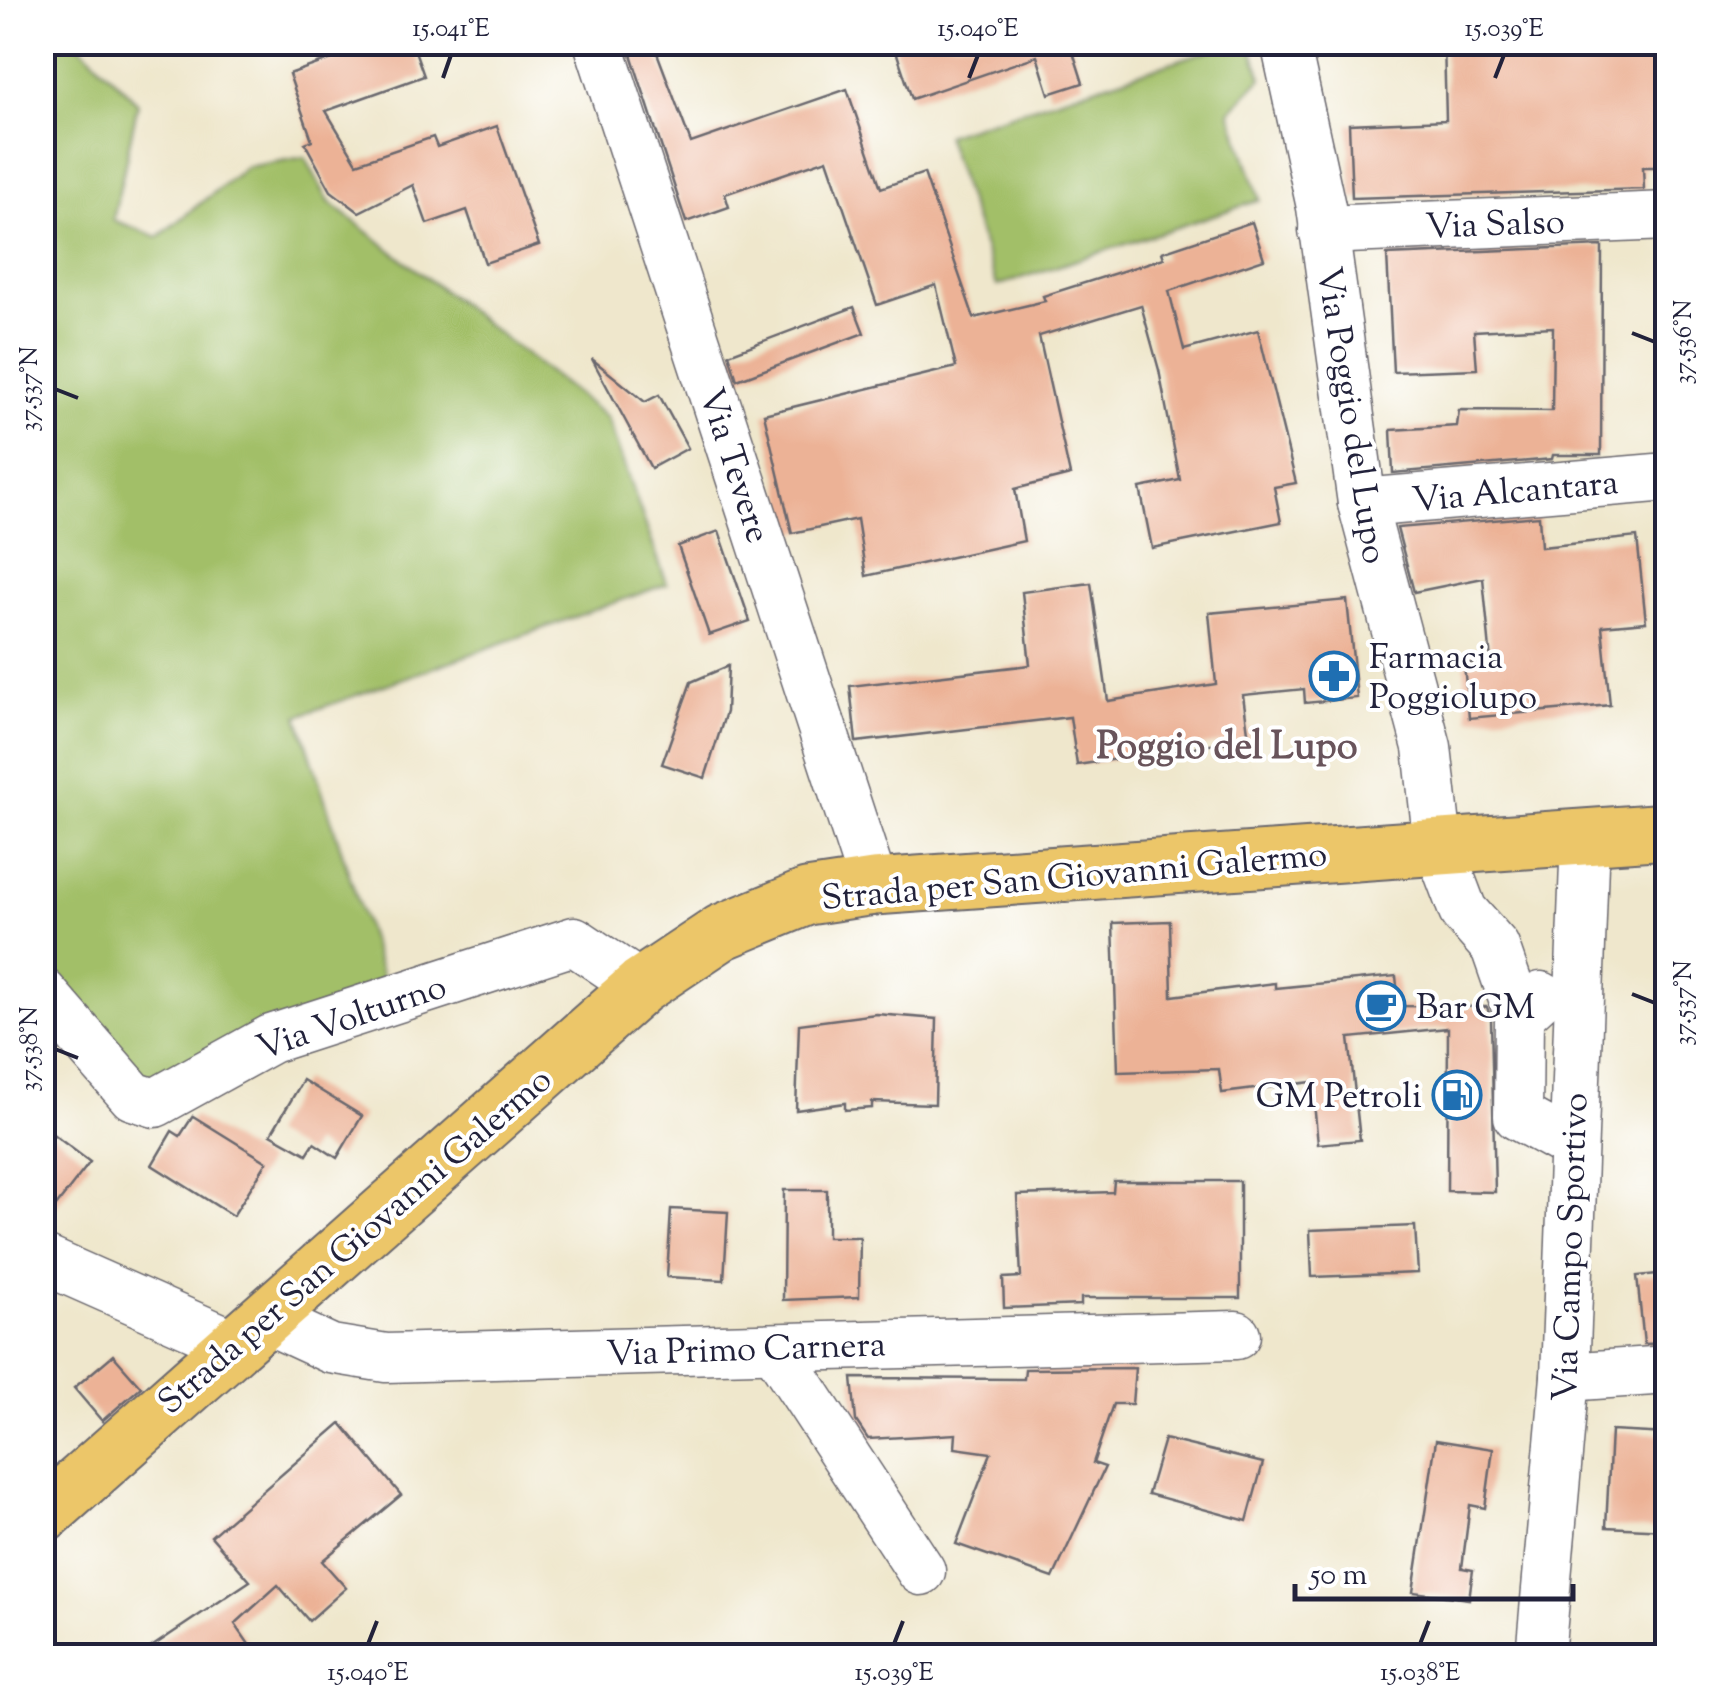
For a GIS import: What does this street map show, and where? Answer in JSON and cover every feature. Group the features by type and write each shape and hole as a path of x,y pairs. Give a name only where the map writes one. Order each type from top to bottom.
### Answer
{"main road":[{"name":"Strada per San Giovanni Galermo","path":"42,1516 641,986 722,932 807,897 874,887 1668,830"}],"street":[{"name":"Via Tevere","path":"598,42 874,887"},
{"name":"Via Poggio del Lupo","path":"1285,42 1323,230 1362,503 1426,748 1438,845 1463,910 1495,948 1520,1016"},
{"name":"Via Salso","path":"1323,230 1668,216"},
{"name":"Via Alcantara","path":"1362,503 1668,477"},
{"name":"Via Campo Sportivo","path":"1540,1656 1565,1376 1585,836"},
{"name":"Via Volturno","path":"42,992 133,1096 156,1103 271,1039 574,941 641,986"},
{"path":"1574,1146 1518,1116 1520,1016 1580,960"},
{"name":"Via Primo Carnera","path":"42,1259 249,1331 386,1358 1236,1335"},
{"path":"776,1348 921,1571"},
{"path":"1565,1376 1668,1370"}],"green space":[{"path":"42,43 78,43 138,103 113,220 158,237 246,167 305,157 329,202 607,418 667,584 298,716 383,979 161,1081 130,1073 57,979 43,968"},
{"path":"1232,43 1250,43 1262,78 1230,111 1260,200 997,286 945,135"}],"building":[{"path":"380,42 412,42 424,76 326,111 357,163 433,137 437,147 497,126 539,245 485,263 467,210 427,224 413,185 359,212 331,191 305,143 312,140 289,74"},
{"path":"627,42 653,42 691,143 847,89 881,188 924,173 974,318 1045,301 1043,296 1164,258 1162,252 1252,222 1264,259 1169,291 1184,350 1258,330 1296,483 1274,487 1281,522 1152,548 1140,488 1180,480 1159,370 1141,305 1039,336 1070,475 1015,489 1024,541 866,576 857,519 792,533 764,414 956,367 936,285 877,305 827,159 725,194 729,207 686,222"},
{"path":"893,42 1070,42 1083,83 1049,94 1037,56 912,99"},
{"path":"1444,42 1668,42 1668,167 1643,167 1644,189 1352,198 1349,124 1446,120"},
{"path":"1602,246 1601,455 1553,455 1552,459 1393,473 1391,430 1457,426 1459,410 1552,411 1553,327 1474,331 1477,369 1393,372 1387,255"},
{"path":"854,307 864,333 737,380 729,354"},
{"path":"592,359 645,402 659,395 688,448 651,468"},
{"path":"1539,516 1541,547 1637,537 1646,622 1602,626 1610,705 1469,718 1464,664 1491,661 1483,578 1414,592 1397,528"},
{"path":"719,531 750,621 709,635 678,546"},
{"path":"1091,583 1108,701 1216,684 1209,613 1347,600 1357,698 1305,703 1304,689 1243,695 1249,739 1077,765 1070,717 856,742 850,686 1030,665 1022,592"},
{"path":"728,666 726,712 705,778 662,764 691,682"},
{"path":"1170,921 1172,996 1275,983 1275,988 1396,976 1399,1006 1487,1007 1491,1020 1495,1192 1447,1191 1448,1028 1349,1038 1360,1140 1318,1144 1312,1082 1222,1093 1219,1069 1118,1072 1113,923"},
{"path":"876,1014 937,1019 935,1104 872,1102 872,1108 845,1110 845,1103 796,1110 799,1024"},
{"path":"303,1080 362,1116 337,1158 314,1143 307,1154 271,1134"},
{"path":"193,1116 267,1162 233,1216 152,1165 172,1131 180,1136"},
{"path":"42,1126 90,1162 42,1224"},
{"path":"1114,1181 1240,1181 1240,1298 1081,1298 1081,1305 1004,1308 1003,1278 1021,1277 1017,1195 1113,1192"},
{"path":"784,1190 827,1190 827,1237 860,1237 859,1297 783,1300"},
{"path":"671,1209 728,1212 724,1280 667,1277"},
{"path":"1415,1226 1418,1273 1312,1277 1310,1230"},
{"path":"1668,1273 1668,1343 1644,1344 1637,1276"},
{"path":"113,1355 141,1387 102,1421 74,1388"},
{"path":"1135,1368 1132,1404 1113,1404 1093,1463 1105,1467 1053,1578 956,1544 991,1453 955,1448 956,1434 868,1439 856,1421 852,1378 1024,1379 1025,1369"},
{"path":"341,1423 401,1495 322,1561 346,1588 309,1621 278,1585 235,1624 257,1656 138,1656 250,1581 211,1536"},
{"path":"1611,1431 1668,1434 1666,1530 1606,1527"},
{"path":"1164,1439 1263,1463 1247,1521 1148,1494"},
{"path":"1436,1440 1493,1449 1485,1508 1470,1505 1462,1568 1473,1570 1469,1599 1413,1592"}],"place":[{"name":"Farmacia Poggiolupo","path":"1334,676"},
{"name":"Bar GM","path":"1381,1006"},
{"name":"GM Petroli","path":"1457,1095"}],"district":[{"name":"Poggio del Lupo","path":"1227,745"}]}
